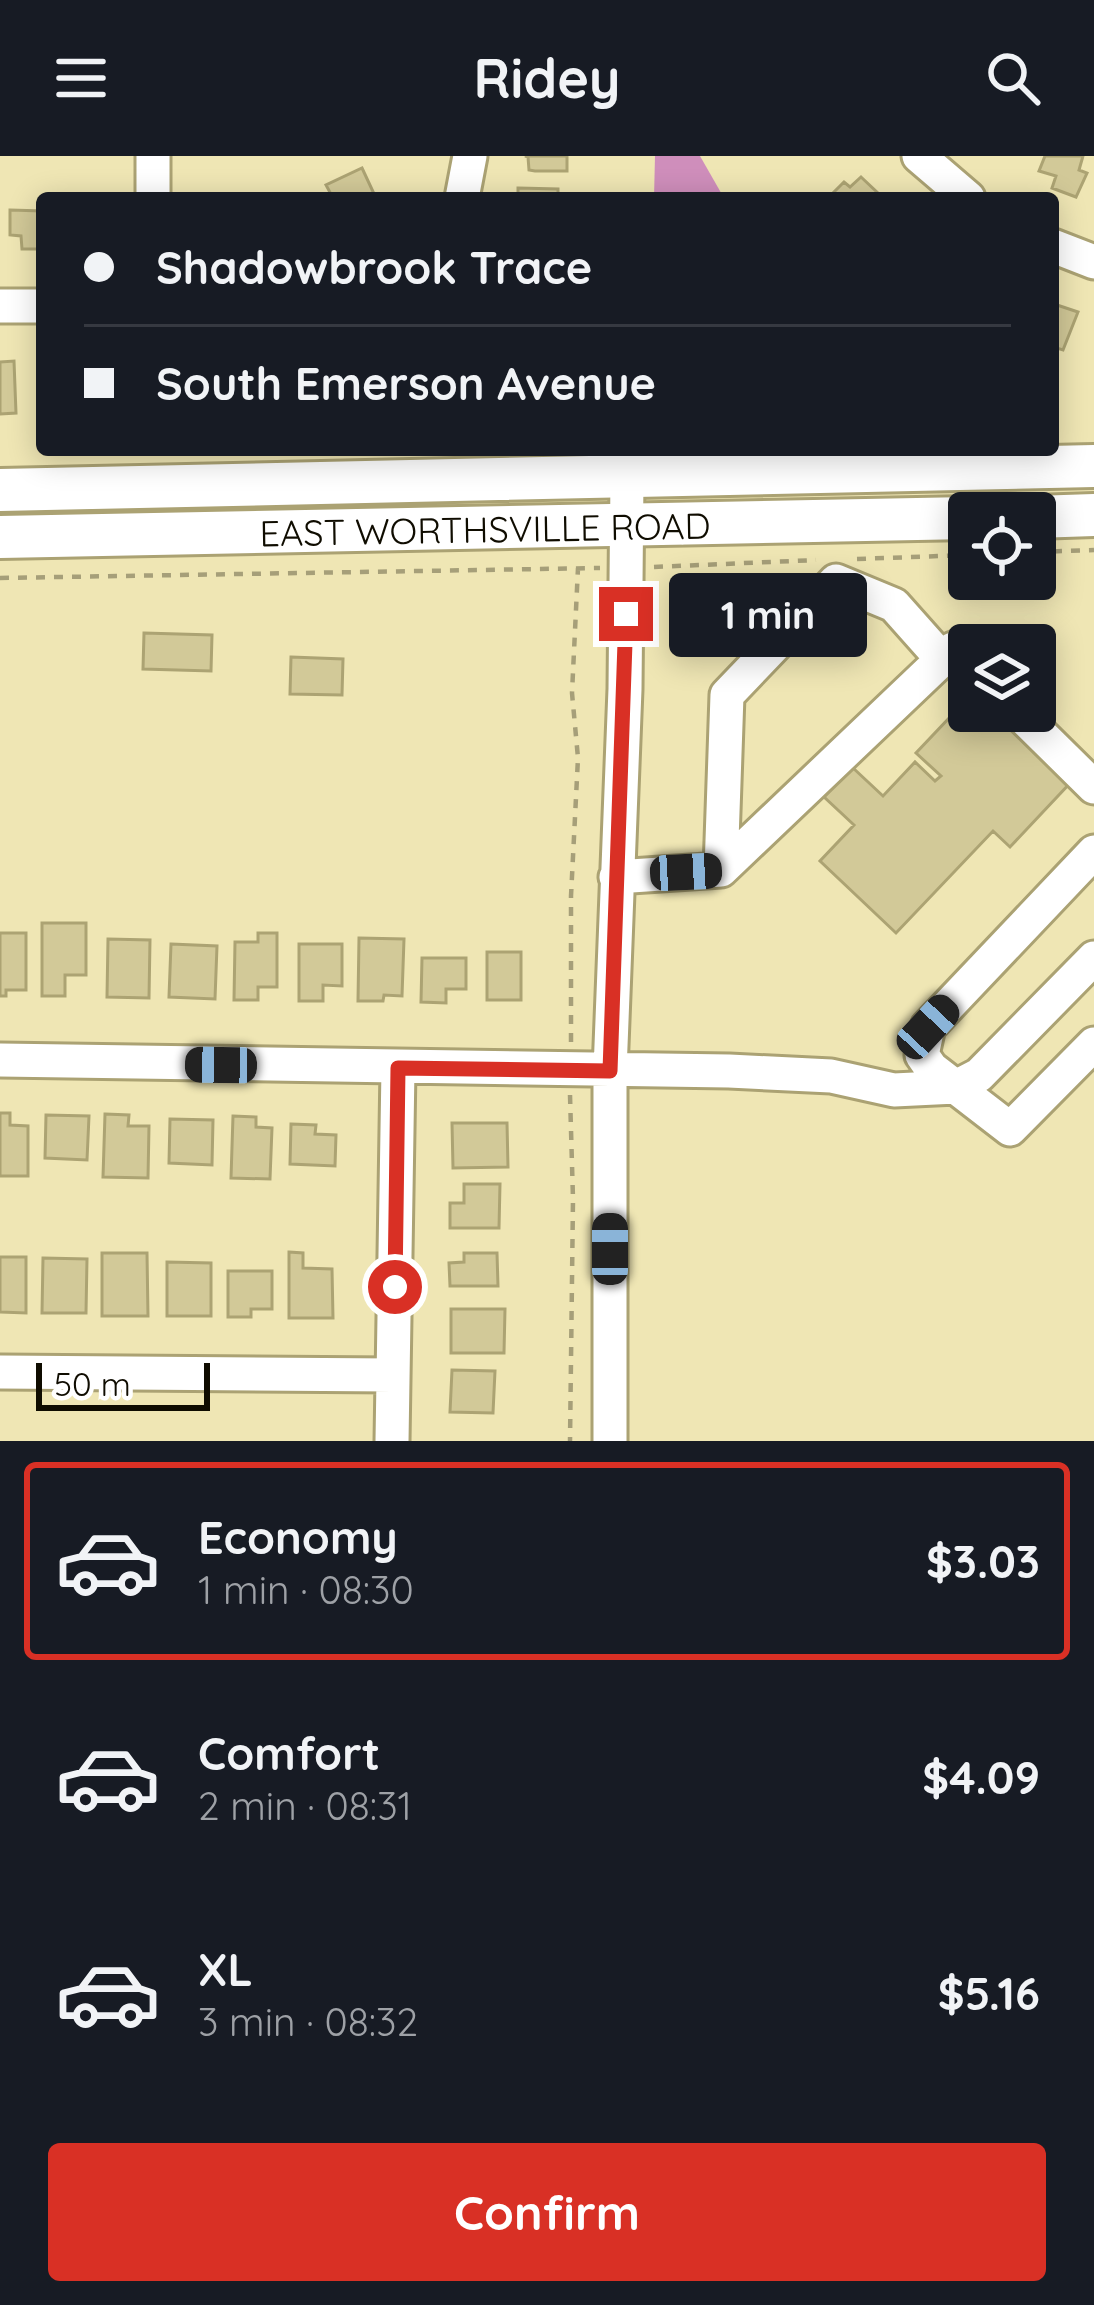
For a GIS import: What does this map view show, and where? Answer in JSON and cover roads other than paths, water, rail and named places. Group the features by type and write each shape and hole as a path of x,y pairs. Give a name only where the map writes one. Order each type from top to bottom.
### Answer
{"main road":[{"name":"EAST WORTHSVILLE ROAD","path":"0,490 1094,466"},
{"path":"1056,516 1094,515"},
{"name":"EAST WORTHSVILLE ROAD","path":"0,537 626,547 948,520"}],"street":[{"path":"153,156 153,192"},
{"path":"463,192 470,156"},
{"path":"919,156 961,192"},
{"path":"1059,248 1094,262"},
{"path":"0,306 36,306"},
{"path":"610,1441 610,1071 627,477"},
{"path":"721,870 727,695 836,581 894,605 948,655"},
{"path":"616,877 721,870 948,669"},
{"path":"1038,732 1094,787"},
{"path":"1094,852 928,1027 922,1055 931,1068 1010,1129 1094,1044"},
{"path":"0,1060 831,1076 894,1090 956,1087 979,1075 1094,958"},
{"path":"392,1441 398,1068"},
{"path":"0,1372 393,1375"}]}
